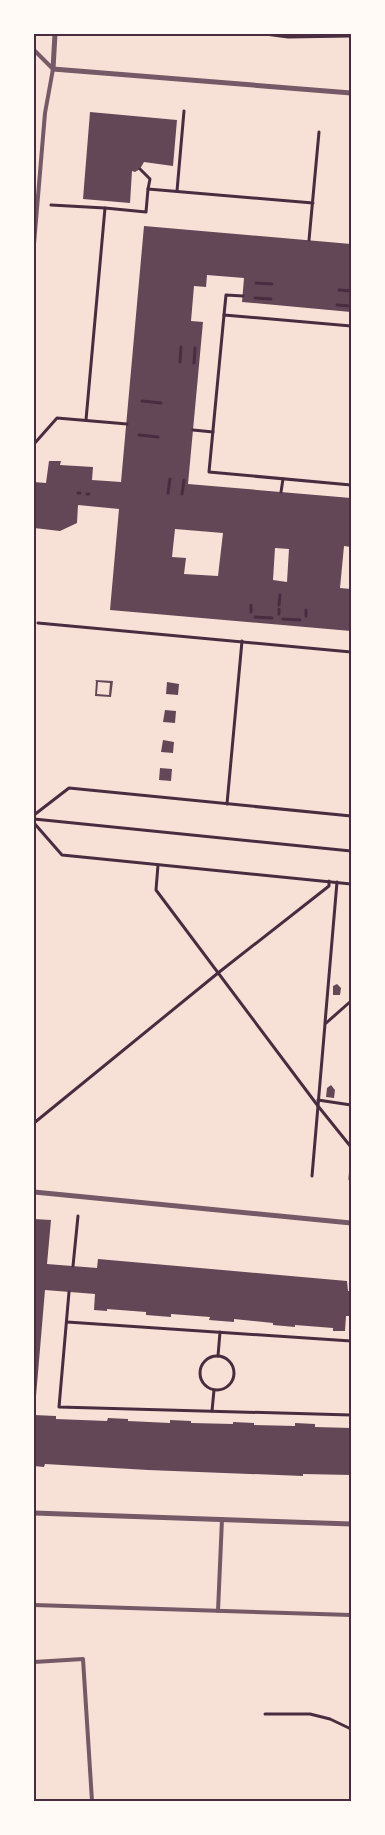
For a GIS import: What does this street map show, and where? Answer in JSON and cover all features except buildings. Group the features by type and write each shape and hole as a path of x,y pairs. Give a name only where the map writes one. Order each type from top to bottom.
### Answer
{"street":[{"path":"56,34 53,69 351,94"},
{"path":"34,1192 351,1222"},
{"path":"34,1513 351,1524"}],"lane":[{"path":"34,50 53,69 45,113 34,244"},
{"path":"34,155 41,156"},
{"path":"218,1611 222,1519"},
{"path":"34,1605 351,1615"},
{"path":"34,1662 83,1659 92,1801"}],"path":[{"path":"265,34 288,37 351,36"},
{"path":"177,191 184,111"},
{"path":"309,240 319,132"},
{"path":"37,204 146,212 150,179 140,169"},
{"path":"148,189 313,203"},
{"path":"86,420 105,208"},
{"path":"256,283 272,284"},
{"path":"338,290 351,290"},
{"path":"243,296 226,294 210,472 351,485"},
{"path":"255,298 271,299"},
{"path":"337,305 351,306"},
{"path":"224,315 351,326"},
{"path":"180,362 181,347"},
{"path":"194,363 196,348"},
{"path":"142,401 161,403"},
{"path":"34,444 57,418 127,424"},
{"path":"193,430 213,432"},
{"path":"139,435 158,437"},
{"path":"168,493 170,479"},
{"path":"281,492 283,479"},
{"path":"182,494 184,480"},
{"path":"278,614 280,595"},
{"path":"251,605 251,612"},
{"path":"306,610 306,616"},
{"path":"255,617 272,618"},
{"path":"283,619 300,620"},
{"path":"38,623 351,652"},
{"path":"227,804 242,641"},
{"path":"34,817 69,788 351,816"},
{"path":"34,817 351,851"},
{"path":"34,823 62,855 351,884"},
{"path":"158,865 156,890 318,1106 351,1146"},
{"path":"34,1123 328,886 329,882"},
{"path":"312,1176 337,882"},
{"path":"324,1024 351,1001"},
{"path":"318,1100 351,1105"},
{"path":"350,1179 351,1165"},
{"path":"73,1266 78,1216"},
{"path":"69,1292 59,1408 351,1415"},
{"path":"66,1322 351,1341"},
{"path":"218,1356 220,1332"},
{"path":"218,1356 232,1364 234,1375 225,1388 214,1390 204,1384 200,1374 203,1363 207,1359 218,1356"},
{"path":"212,1411 214,1390"},
{"path":"265,1714 310,1714 351,1729"}]}
